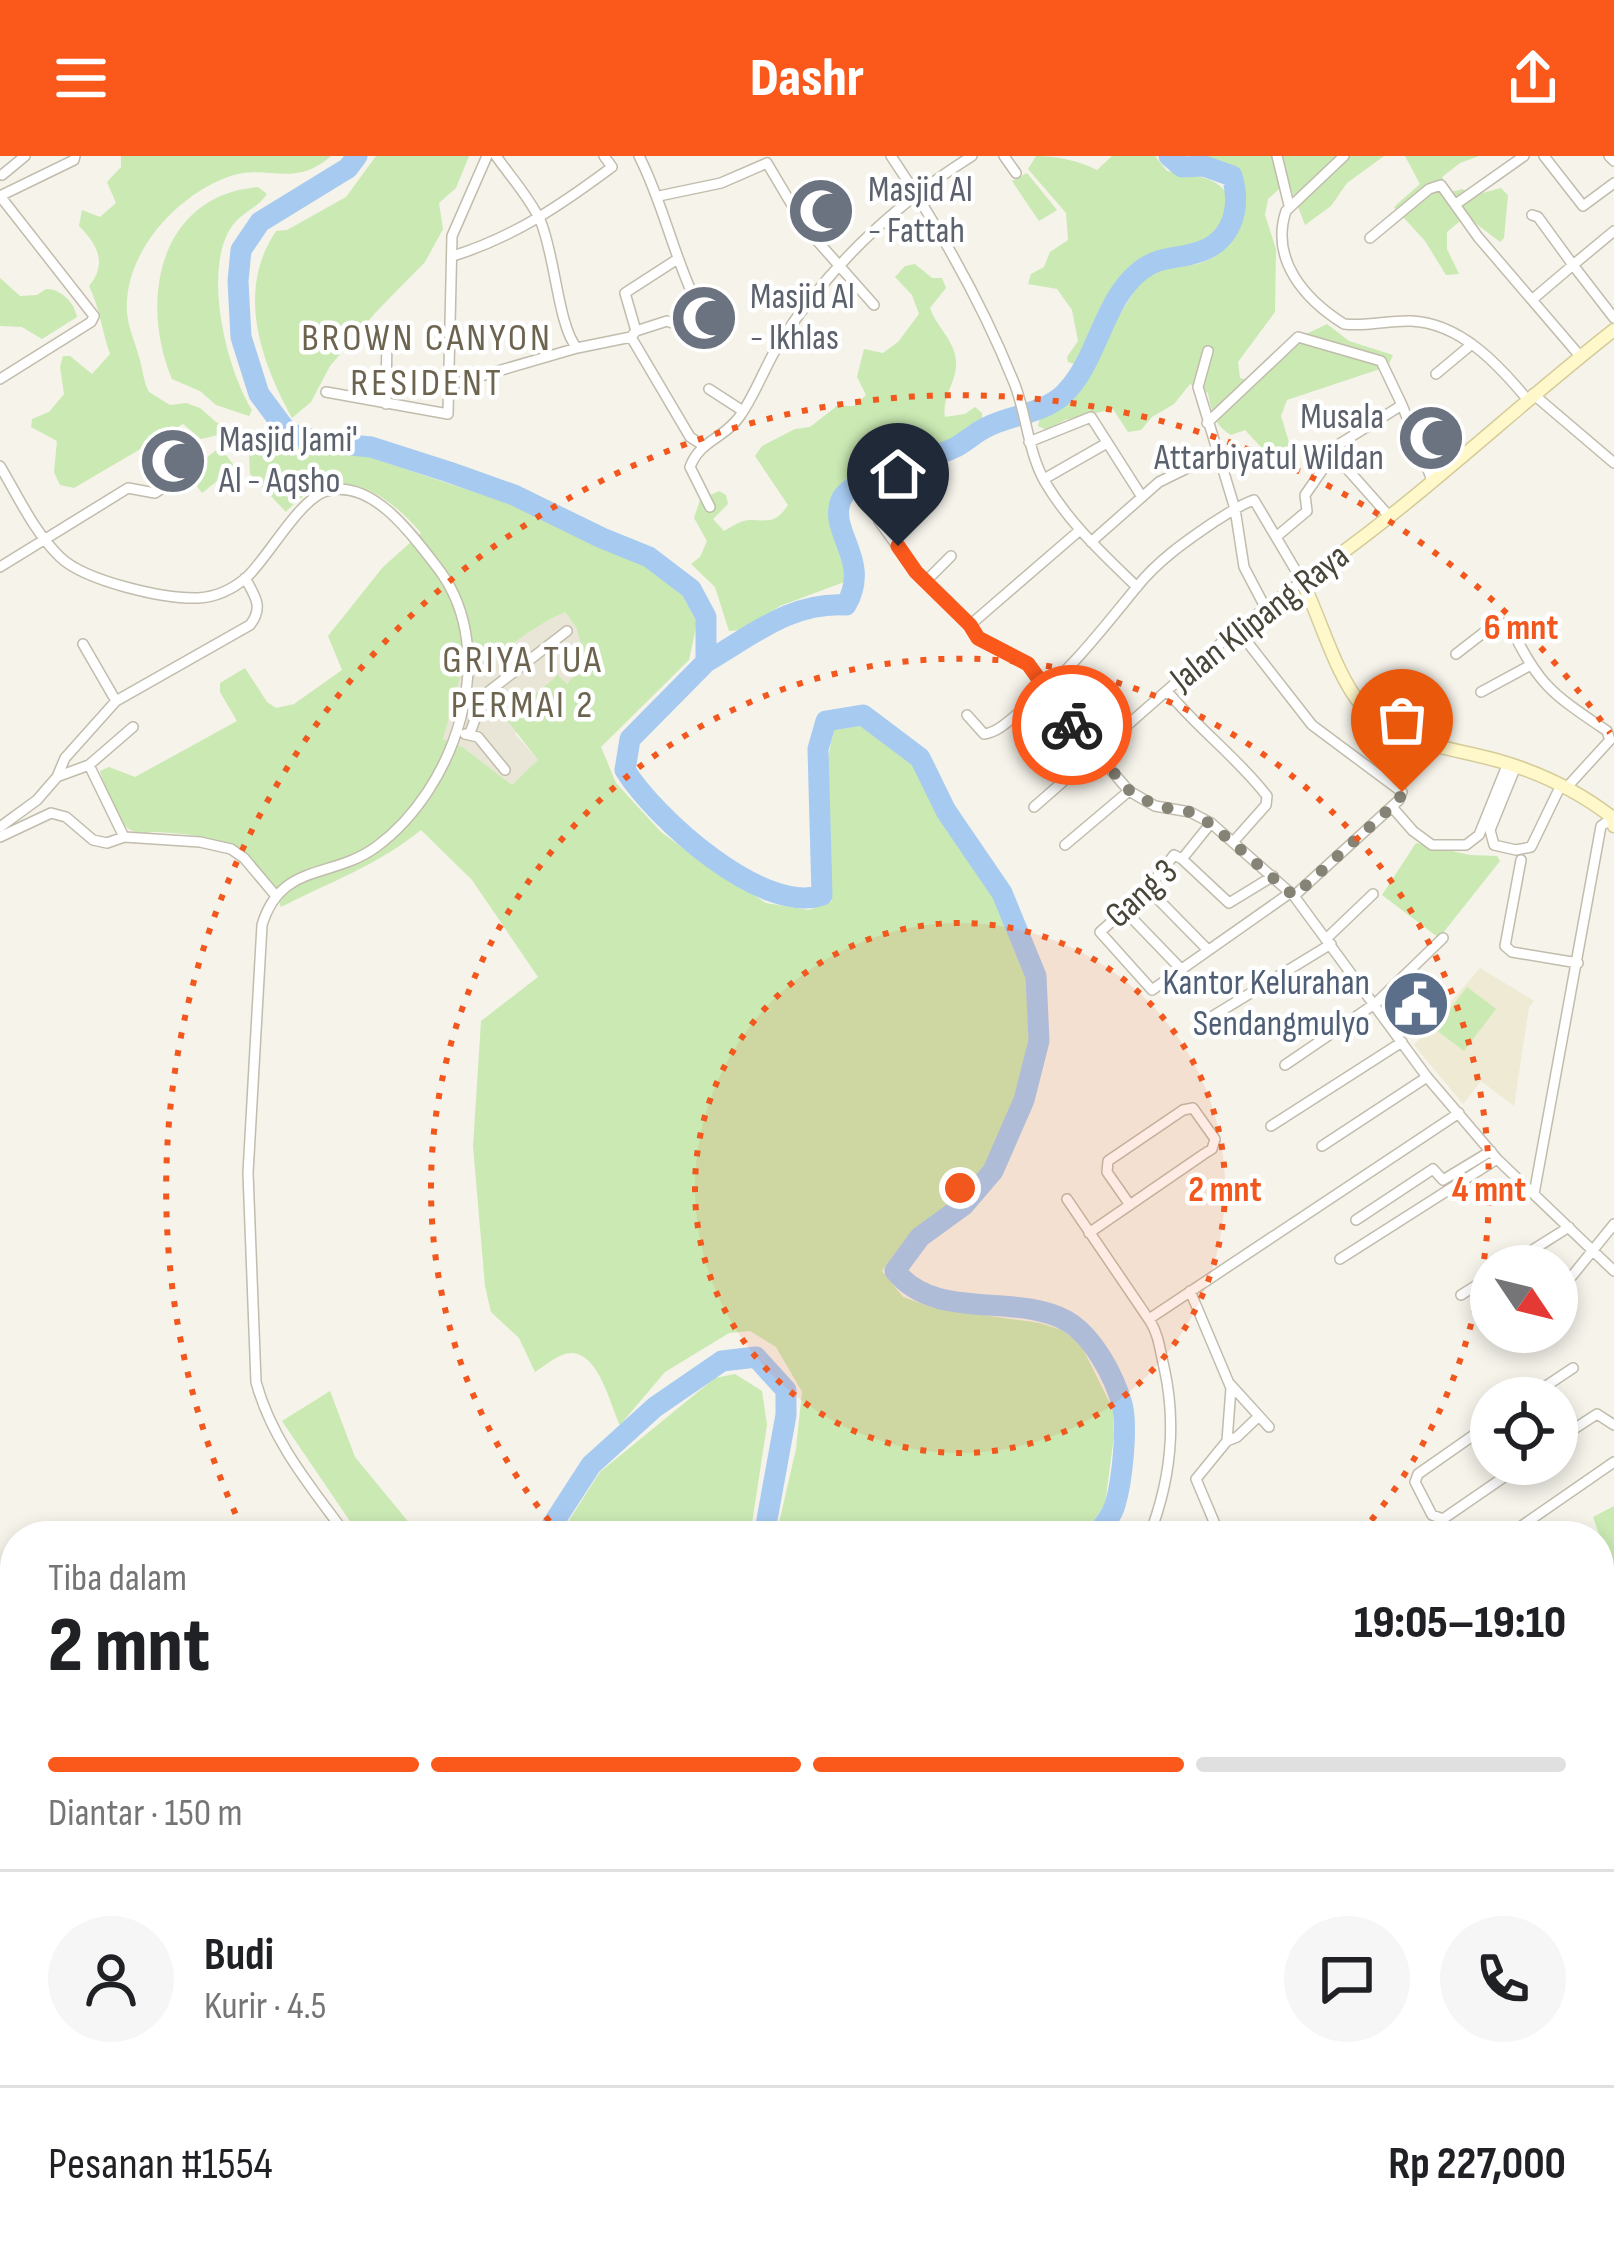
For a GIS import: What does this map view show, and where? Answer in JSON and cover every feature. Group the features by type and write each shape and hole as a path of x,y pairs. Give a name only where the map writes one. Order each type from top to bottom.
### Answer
{"main road":[{"name":"Jalan Klipang Raya","path":"1302,581 1343,555 1614,330"},
{"path":"1302,581 1342,673 1367,712 1404,735 1512,765 1564,786 1614,820"}],"street":[{"path":"0,175 26,156"},
{"path":"0,379 94,316 0,196 75,156"},
{"path":"326,392 445,416 449,410 454,226 491,156 540,219 556,269 568,338 577,348"},
{"path":"604,156 612,167"},
{"path":"453,256 540,219 622,156"},
{"path":"639,156 659,196 676,260 696,302"},
{"path":"891,156 987,322 1021,402 1029,442 1044,479 1080,530 1137,587"},
{"path":"710,507 690,467 700,445 731,428 779,344 841,263 916,193 972,156"},
{"path":"1004,156 1016,172"},
{"path":"1277,156 1289,205 1282,228 1286,267 1336,319 1353,325 1422,323 1472,344 1614,463"},
{"path":"1289,205 1344,156"},
{"path":"1456,204 1524,156"},
{"path":"1544,156 1583,206 1614,183"},
{"path":"659,196 721,183 764,160 805,227 874,305"},
{"path":"1370,238 1437,184 1445,188 1478,237 1580,356"},
{"path":"1532,215 1614,318"},
{"path":"1533,299 1614,231"},
{"path":"676,260 626,292 634,334 690,437 700,445"},
{"path":"450,385 668,321 675,324"},
{"path":"386,404 387,330"},
{"path":"1208,423 1298,337 1377,359 1402,405 1432,480"},
{"path":"1436,374 1472,344"},
{"path":"1208,351 1198,378 1208,423 1235,509 1244,567 1265,607"},
{"path":"709,388 743,411"},
{"path":"1276,537 1307,511 1305,495 1341,442 1402,405"},
{"path":"1029,442 1090,416 1142,497"},
{"path":"1603,452 1614,442"},
{"path":"1044,479 1108,443"},
{"path":"1333,453 1389,516"},
{"path":"1091,542 1159,482 1216,454"},
{"path":"0,466 43,537 71,566 96,578 182,597 222,593 245,578 266,559 311,498 327,491 359,493 417,541 462,608 468,678 454,736 423,794 381,843 364,855 298,877 275,896 266,910 259,952 249,1146 256,1382 286,1452 336,1521"},
{"path":"0,566 128,488 154,493 181,476"},
{"path":"968,715 982,733 991,734 1045,693 1171,554 1254,500 1302,581"},
{"path":"879,520 925,581 983,643 1028,664 1045,693 1129,790 1156,806 1190,812 1211,824 1292,894 1427,1076 1494,1155 1614,1271"},
{"path":"970,625 1080,530"},
{"path":"925,581 951,556"},
{"path":"0,827 37,800 57,777 65,758 116,701 250,625 258,615 258,600 245,578"},
{"name":"Jalan Klipang Raya","path":"1034,807 1237,629 1302,581"},
{"path":"1456,654 1502,621 1509,624 1529,666 1559,698 1610,736 1564,786 1531,847 1516,850 1494,845 1490,830 1512,765"},
{"path":"1125,910 1181,970 1292,894 1402,794 1393,781 1312,724 1237,629"},
{"path":"470,734 484,695 567,631"},
{"path":"83,644 116,701"},
{"path":"1481,692 1529,666"},
{"path":"1167,691 1267,796 1266,805 1234,841"},
{"path":"57,777 88,765 133,727"},
{"path":"454,736 470,734"},
{"path":"470,734 505,770"},
{"path":"88,765 124,837"},
{"path":"1392,807 1432,845 1466,845 1479,836 1512,765"},
{"path":"1065,845 1129,790"},
{"path":"0,837 51,813 66,817 93,840 107,843 124,837 165,838 231,849 275,896"},
{"path":"1534,1194 1601,826 1614,820"},
{"name":"Gang 3","path":"1181,970 1152,991 1100,935 1148,889 1174,855 1182,859 1211,824"},
{"path":"1182,859 1228,903 1273,876"},
{"path":"1521,860 1505,946 1512,952 1578,963"},
{"path":"1148,889 1208,950"},
{"path":"1203,1022 1329,941 1373,893"},
{"path":"1285,1065 1376,1004 1443,938"},
{"path":"1271,1126 1402,1042"},
{"path":"1322,1146 1427,1076"},
{"path":"1089,1233 1130,1205 1214,1147 1215,1139 1193,1108 1108,1162 1107,1172 1130,1205"},
{"path":"1149,1319 1459,1113"},
{"path":"1356,1220 1432,1169 1443,1180 1494,1155"},
{"path":"1340,1259 1494,1155"},
{"path":"1066,1198 1158,1339 1173,1409 1168,1467 1155,1521"},
{"path":"1578,1267 1614,1224"},
{"path":"1540,1245 1569,1227"},
{"path":"1461,1295 1470,1289"},
{"path":"1190,1291 1230,1384 1269,1427"},
{"path":"1560,1377 1573,1369"},
{"path":"1227,1441 1230,1384"},
{"path":"1578,1427 1600,1413 1614,1425"},
{"path":"1214,1521 1196,1479 1227,1441 1259,1416"},
{"path":"1435,1521 1416,1477 1470,1438"},
{"path":"1529,1521 1614,1462"},
{"path":"1439,1521 1491,1485"}],"shaded area":[{"path":"564,611 576,627 586,661 566,685 558,676 515,734 539,761 512,785 464,748 443,740 459,677 486,665 539,622"},
{"path":"1480,968 1534,1001 1529,1007 1514,1106 1481,1081 1463,1104 1414,1045"}],"green space":[{"path":"121,156 331,156 306,171 247,173 214,183 159,227 134,268 128,290 129,323 149,392 170,405 200,408 216,422 255,441 369,457 510,504 644,565 683,596 697,623 689,660 601,747 616,783 661,832 702,862 766,903 809,910 832,901 826,793 834,730 861,726 912,764 938,816 994,898 1026,978 1029,1040 1015,1096 984,1166 957,1198 913,1230 882,1271 903,1297 934,1308 1040,1323 1062,1330 1081,1345 1113,1409 1105,1504 1093,1521 779,1521 796,1449 802,1392 776,1347 750,1331 729,1333 665,1372 620,1425 596,1370 581,1355 562,1355 535,1372 519,1338 491,1312 473,1146 481,1021 538,977 472,880 421,830 371,863 281,907 261,870 234,847 199,836 135,832 119,818 100,771 109,767 135,777 237,721 220,692 220,683 245,668 276,708 294,704 342,670 328,636 383,567 421,533 390,503 356,486 321,487 286,512 250,474 249,453 218,435 201,439 183,424 74,488 60,485 54,472 57,441 31,427 32,419 49,412 64,394 63,356 70,356 92,374 110,354 89,286 98,269 98,254 79,226 82,210 100,217 116,203 107,182 121,167","holes":["565,612 576,627 586,661 567,684 558,675 506,719 538,760 512,785 464,748 443,739 460,677 537,627"]},
{"path":"376,156 469,156 456,188 439,203 443,229 425,262 375,313 330,366 311,402 292,418 270,372 257,325 257,277 264,254 276,231 287,230 346,197"},
{"path":"1036,156 1097,170 1112,156 1155,156 1167,171 1209,179 1228,195 1225,214 1208,237 1155,256 1129,274 1077,365 1067,357 1078,341 1072,310 1057,289 1028,284 1050,252 1068,240 1066,213 1028,169"},
{"path":"1201,156 1384,156 1347,183 1331,206 1305,225 1288,181 1268,199 1265,215 1276,249 1275,312 1238,362 1240,378 1256,382 1304,335 1327,324 1349,341 1393,355 1380,369 1287,400 1281,416 1291,449 1276,463 1245,430 1231,435 1221,427 1208,393 1190,384 1174,404 1141,430 1128,432 1113,409 1065,420 1047,430 1038,426 1040,418 1076,387 1144,275 1165,265 1210,259 1237,232 1244,208 1238,183 1223,165"},
{"path":"1405,156 1479,156 1442,177 1450,192 1463,189 1471,196 1501,188 1508,195 1500,242 1466,216 1447,232 1447,249 1459,274 1446,275 1425,241 1394,207 1420,184"},
{"path":"1027,173 1057,210 1039,221 1012,181"},
{"path":"258,187 267,194 232,226 223,245 218,292 226,345 252,410 249,416 216,405 200,391 172,379 162,349 159,286 179,231 198,209 225,194"},
{"path":"915,264 932,278 942,278 946,288 930,308 956,360 945,417 975,407 982,413 982,424 924,454 845,480 836,494 834,516 847,581 780,606 742,630 729,631 715,587 691,564 707,541 694,518 700,500 719,491 726,495 728,504 713,519 724,531 745,521 773,519 784,511 788,505 755,456 762,446 795,429 810,427 837,406 854,406 866,395 857,377 864,349 883,353 919,314 912,295 895,277 905,266"},
{"path":"0,278 20,296 57,291 77,317 42,339 22,327 0,326"},
{"path":"220,447 235,467 202,493 187,473"},
{"path":"1416,843 1497,856 1500,861 1439,938 1382,895"},
{"path":"1467,987 1496,1009 1464,1051 1435,1029"},
{"path":"735,1374 762,1391 767,1425 752,1521 569,1521 600,1472 715,1378"},
{"path":"330,1391 355,1457 408,1521 350,1521 282,1421"},
{"path":"1614,1506 1614,1521 1594,1521 1593,1517"}],"waterway":[{"path":"357,156 348,168 260,222 241,250 241,337 259,394 288,433 371,447 514,495 649,557 691,589 706,617 706,662 630,739 625,770 685,836 741,877 798,898 822,895 818,749 826,721 863,715 920,758 946,811 1002,893 1036,976 1039,1041 1024,1100 993,1171 964,1205 920,1237 895,1271 912,1287 953,1302 1046,1313 1067,1321 1094,1346 1118,1393 1124,1426 1122,1469 1115,1505 1106,1521"},
{"path":"706,662 789,615 846,605 854,574 839,512 848,491 1055,401 1075,381 1117,298 1140,271 1159,261 1205,250 1224,235 1234,214 1232,176 1204,166 1182,167 1169,156"},
{"path":"555,1521 591,1465 655,1407 722,1361 756,1357 786,1390 786,1415 767,1521"}],"way so far":[{"path":"1072,725 1129,790 1156,806 1190,812 1211,824 1294,896 1399,800 1402,792"}],"place":[{"name":"Masjid Al - Fattah","path":"821,211"},
{"name":"Masjid Al - Ikhlas","path":"704,318"},
{"name":"Musala Attarbiyatul Wildan","path":"1431,438"},
{"name":"Masjid Jami' Al - Aqsho","path":"173,461"},
{"name":"Kantor Kelurahan Sendangmulyo","path":"1416,1004"}],"district":[{"name":"BROWN CANYON RESIDENT","path":"427,360"},
{"name":"GRIYA TUA PERMAI 2","path":"523,682"}],"route":[{"path":"898,546 978,638 1028,664 1072,725"}]}
